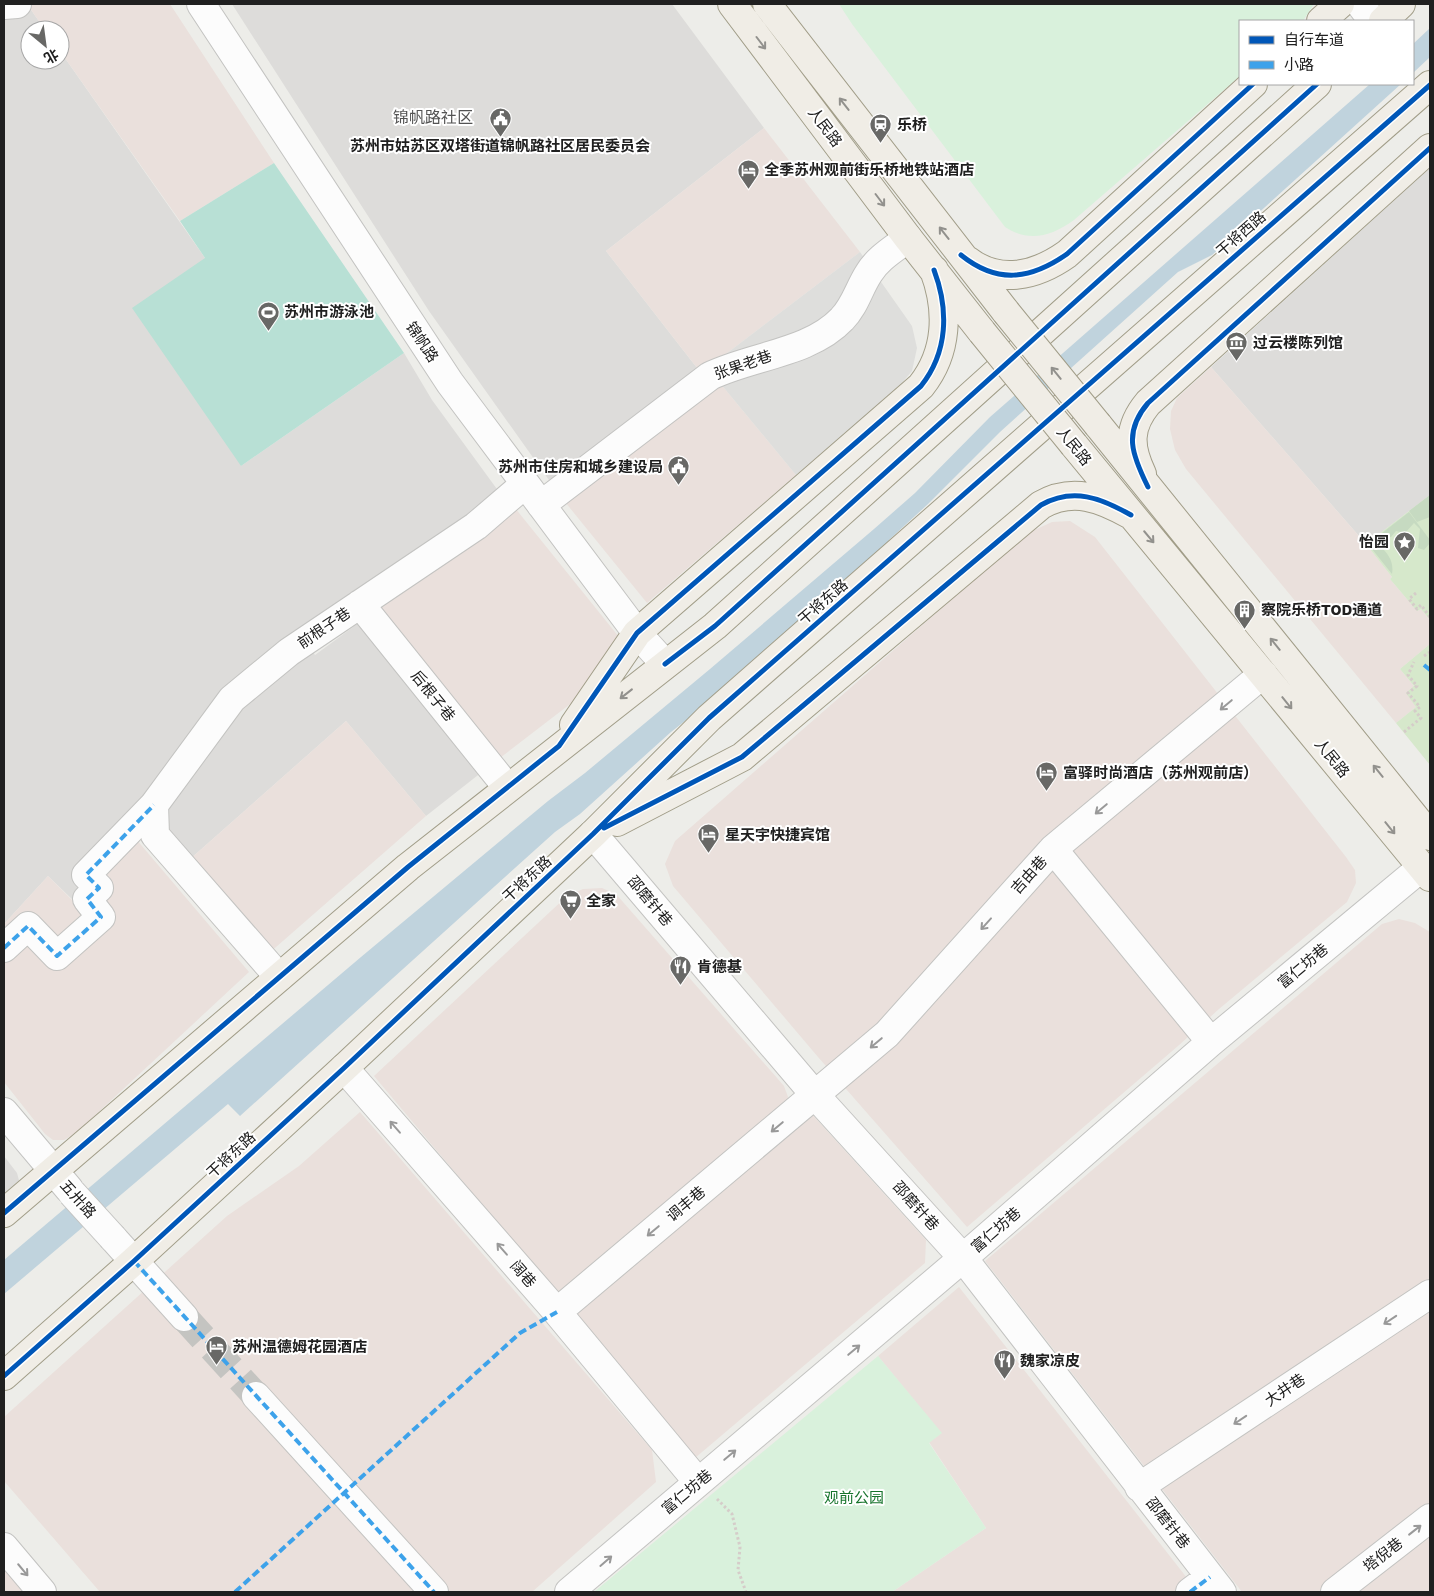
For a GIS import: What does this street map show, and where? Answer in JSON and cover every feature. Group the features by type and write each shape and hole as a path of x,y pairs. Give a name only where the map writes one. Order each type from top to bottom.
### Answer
{"main road":[{"name":"人民路","path":"732,4 908,238 982,332 1426,872"},
{"name":"人民路","path":"766,4 1006,312 1430,836"},
{"path":"1322,20 1340,4"},
{"path":"1384,20 1401,4"},
{"path":"961,255 975,266 998,274 1024,275 1053,264 1252,85"},
{"path":"4,1213 408,867 559,746 715,626 1316,85"},
{"name":"干将西路","path":"1069,402 1430,86"},
{"path":"1148,487 1135,458 1132,431 1137,417 1148,403 1430,148"},
{"path":"559,746 637,633 921,386 937,363 944,322 942,295 934,270"},
{"name":"干将东路","path":"4,1376 134,1261 344,1068 593,834 709,718 1069,402"},
{"path":"593,834 742,757 1040,505 1065,496 1090,496 1110,503 1131,515"}],"street":[{"path":"4,5 16,4"},
{"name":"锦帆路","path":"201,4 400,311 450,383 637,633 665,664"},
{"path":"1360,4 1372,20"},
{"name":"张果老巷","path":"533,495 710,376 742,362 799,346 824,333 842,319 858,296 868,274 877,261 908,238"},
{"name":"前根子巷","path":"4,948 28,926 57,956 101,917 87,899 99,888 86,875 154,805 232,698 289,652 360,604 476,526 533,495"},
{"name":"后根子巷","path":"360,604 507,788"},
{"name":"吉由巷","path":"815,1095 887,1034 1053,849 1263,674"},
{"path":"154,805 155,834 279,977"},
{"name":"邵磨针巷","path":"593,834 815,1095 963,1258 1139,1487 1207,1587"},
{"path":"1053,849 1211,1042"},
{"name":"富仁坊巷","path":"569,1592 963,1258 1211,1042 1426,872"},
{"name":"阔巷","path":"344,1068 557,1312 698,1482"},
{"name":"调丰巷","path":"557,1312 815,1095"},
{"name":"五卅路","path":"4,1112 53,1172 184,1316"},
{"name":"大井巷","path":"1139,1487 1430,1294"},
{"path":"256,1396 434,1592"},
{"name":"塔倪巷","path":"1335,1592 1430,1518"},
{"path":"4,1547 42,1592"}],"path":[{"path":"1416,594 1409,599 1417,609 1421,605 1430,617"},
{"path":"1424,656 1430,652"},
{"path":"1404,732 1421,718 1415,711 1420,707 1408,694 1417,686 1408,675 1414,662"},
{"path":"698,1482 732,1514 740,1547 738,1570 746,1592"}],"shaded area":[{"path":"4,4 27,4 38,20 20,20 20,70 70,70 70,65 205,258 241,466 404,353 432,400 502,496 303,638 315,655 364,619 487,768 426,816 346,721 180,868 145,828 75,902 48,876 4,924"},
{"path":"27,4 170,4 274,163 180,221 70,65 70,20 38,20"},
{"path":"232,4 672,4 764,128 606,251 708,382 561,497 429,311"},
{"name":"全季苏州观前街乐桥地铁站酒店","path":"764,128 860,252 701,373 606,251"},
{"path":"1430,168 1430,495 1366,544 1211,367"},
{"path":"860,252 912,326 917,348 912,371 890,397 796,475 715,377 701,373"},
{"path":"1211,367 1366,544 1392,577 1390,579 1417,611 1421,609 1430,620 1430,644 1400,669 1414,686 1416,707 1396,723 1186,469 1175,450 1170,429 1171,411 1177,398"},
{"name":"苏州市住房和城乡建设局","path":"715,377 796,475 647,603 561,497"},
{"path":"511,503 619,637 617,668 487,768 364,619"},
{"path":"1070,521 1095,537 1346,857 1355,870 1356,883 1347,902 1219,1009 967,1227 818,1057 673,886 665,864 675,841 1014,545 1030,532 1052,522"},
{"path":"346,721 426,816 260,961 180,868"},
{"path":"136,839 249,972 76,1133 64,1140 53,1140 45,1134 4,1082 4,924 48,876 74,902"},
{"path":"602,888 616,894 784,1086 788,1097 785,1114 809,1111 926,1240 925,1263 695,1458 374,1076 567,896 583,889"},
{"path":"1399,919 1415,923 1430,932 1430,1592 1242,1592 985,1261 1382,924"},
{"path":"360,1112 652,1450 656,1482 532,1592 100,1592 4,1481 4,1417 227,1216 299,1166"},
{"path":"4,1156 17,1173 20,1184 4,1204"},
{"path":"959,1287 1198,1592 892,1592 986,1528 929,1442 941,1433 878,1356"},
{"path":"4,1565 27,1592 4,1592"}],"green space":[{"path":"839,4 1314,4 1304,20 1239,20 1239,77 1074,220 1066,226 1040,236 1023,235 1005,227 852,24"},
{"name":"苏州市游泳池","path":"274,163 404,353 241,466 132,308 205,258 180,221"},
{"name":"怡园","path":"1430,495 1430,620 1421,609 1417,611 1390,579 1392,577 1366,544"},
{"path":"1430,495 1430,517 1417,522 1409,511"},
{"path":"1409,512 1430,540 1430,543 1424,550 1418,548 1420,529 1414,523 1405,533 1396,531 1391,537 1384,538 1381,547 1390,559 1392,574 1368,544"},
{"path":"1430,644 1430,765 1396,723 1416,707 1406,693 1414,686 1400,669"},
{"name":"观前公园","path":"878,1356 942,1433 929,1443 986,1528 892,1592 594,1592"}],"water":[{"path":"1430,28 1430,57 1414,72 1414,43"},
{"path":"1369,85 1400,85 1212,255 1178,272 1000,432 890,539 868,565 754,667 671,732 580,814 555,832 240,1116 228,1104 4,1294 4,1260 361,957 710,669 874,529 915,493 990,417"}],"tunnel":[{"path":"184,1317 256,1396"}],"marked path":[{"path":"1424,665 1430,670"},
{"path":"4,948 28,926 57,956 101,917 87,899 99,888 86,875 154,805"},
{"path":"134,1261 434,1592"},
{"path":"235,1592 520,1333 557,1312"},
{"path":"1190,1592 1210,1577"}],"cycle path":[{"path":"961,255 988,271 1001,274 1027,273 1053,263 1067,254 1252,85"},
{"path":"665,664 715,626 1316,85"},
{"path":"4,1376 134,1261 344,1068 593,834 709,718 1430,85"},
{"path":"1148,487 1134,454 1133,444 1135,424 1148,403 1430,148"},
{"path":"4,1213 408,867 559,746 637,633 921,386 937,359 943,330 942,300 934,270"},
{"path":"604,828 742,757 1041,505 1064,497 1087,497 1109,504 1131,515"}],"place":[{"name":"苏州市姑苏区双塔街道锦帆路社区居民委员会","path":"500,137"},
{"name":"乐桥","path":"881,144"},
{"name":"全季苏州观前街乐桥地铁站酒店","path":"748,189"},
{"name":"苏州市游泳池","path":"268,331"},
{"name":"过云楼陈列馆","path":"1237,362"},
{"name":"苏州市住房和城乡建设局","path":"679,486"},
{"name":"怡园","path":"1405,561"},
{"name":"察院乐桥TOD通道","path":"1245,629"},
{"name":"富驿时尚酒店（苏州观前店）","path":"1047,792"},
{"name":"星天宇快捷宾馆","path":"709,854"},
{"name":"全家","path":"570,920"},
{"name":"肯德基","path":"681,986"},
{"name":"苏州温德姆花园酒店","path":"216,1366"},
{"name":"魏家凉皮","path":"1004,1380"}],"district":[{"name":"锦帆路社区","path":"433,117"}]}
